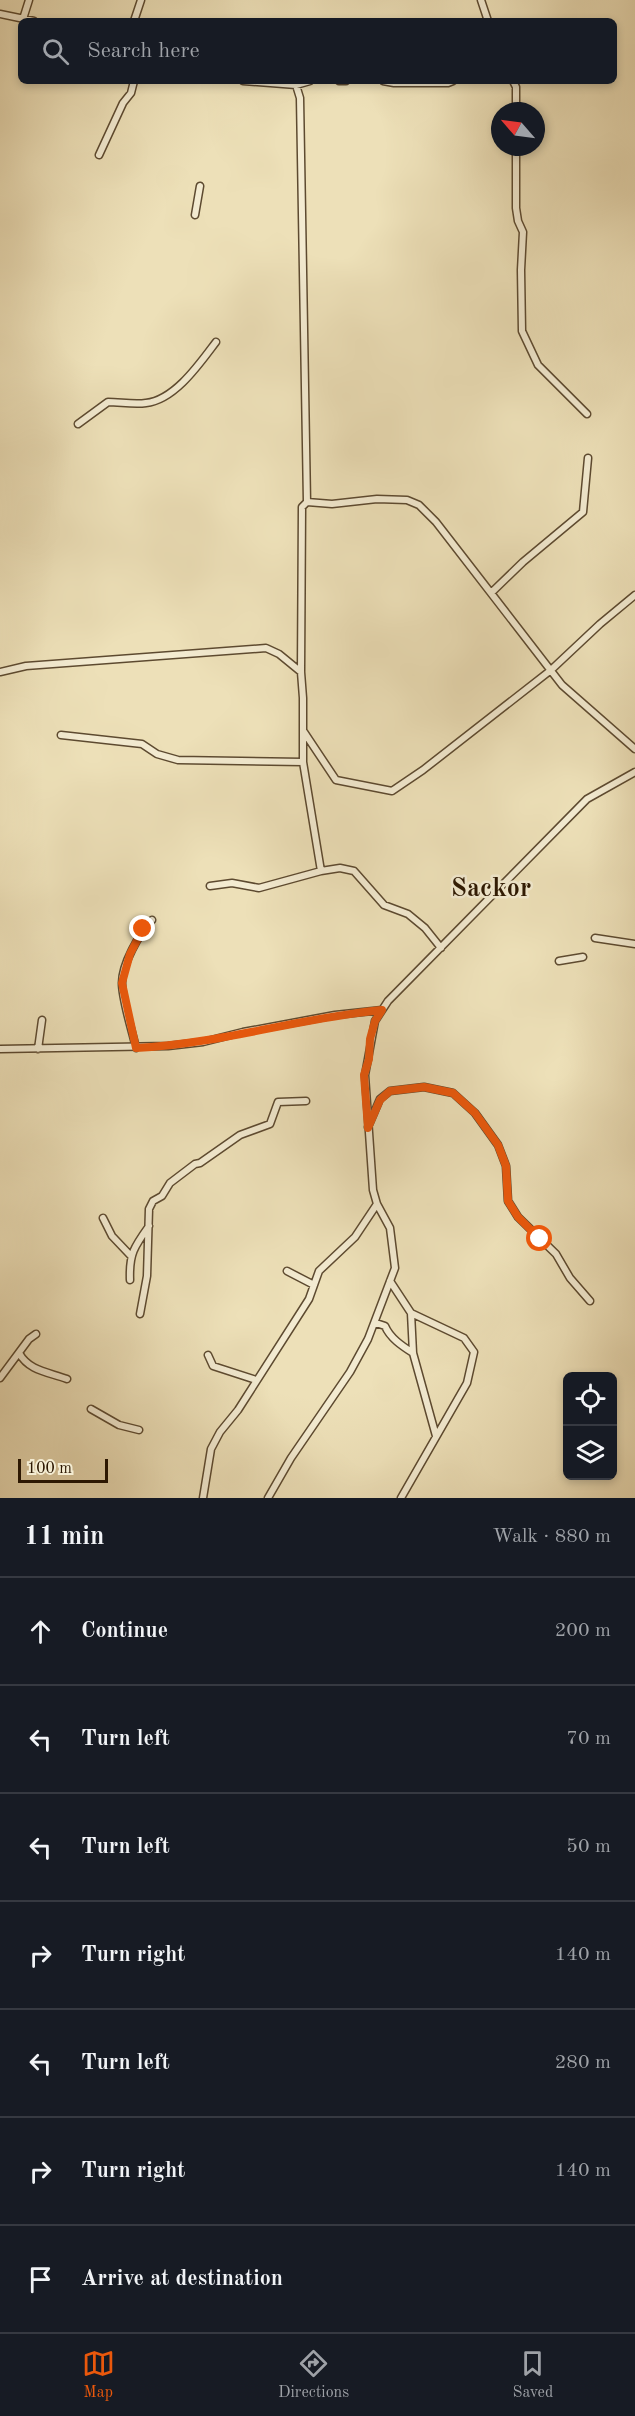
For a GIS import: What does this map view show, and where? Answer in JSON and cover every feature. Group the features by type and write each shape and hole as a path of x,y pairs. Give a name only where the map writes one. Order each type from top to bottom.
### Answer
{"street":[{"path":"23,18 29,0"},
{"path":"135,18 141,0"},
{"path":"481,0 488,18"},
{"path":"0,14 18,18"},
{"path":"99,155 123,103 131,93 133,84"},
{"path":"283,84 300,84"},
{"path":"514,84 516,102"},
{"path":"296,85 300,98 300,315 307,501 302,507 303,762 321,871"},
{"path":"516,156 516,208 523,232 520,270 522,331 538,365 587,414"},
{"path":"195,214 200,186"},
{"path":"78,424 108,402 146,403 159,399 187,379 216,342"},
{"path":"492,592 523,562 583,512 588,458"},
{"path":"307,501 332,504 376,499 407,500 419,505 436,522 492,592 562,685 635,749"},
{"path":"303,732 336,780 392,791 423,770 551,670 635,595"},
{"path":"0,672 26,666 266,648 279,654 301,672"},
{"path":"61,735 142,744 157,754 178,760 303,762"},
{"path":"268,1498 291,1458 350,1372 376,1323 395,1268 390,1228 376,1203 373,1190 364,1075 375,1021 388,1001 587,799 635,772"},
{"path":"210,886 232,883 259,888 321,871 340,868 354,871 384,905 408,914 425,928 441,948"},
{"path":"136,1048 122,983 130,954 143,929 152,920"},
{"path":"595,938 635,944"},
{"path":"560,961 583,957"},
{"path":"0,1049 136,1048 203,1042 335,1015 382,1010"},
{"path":"38,1049 42,1020"},
{"path":"368,1128 380,1100 390,1091 424,1087 453,1093 475,1113 498,1145 506,1166 508,1201 518,1217 556,1254 570,1278 590,1300"},
{"path":"140,1314 147,1276 149,1209 153,1201 162,1196 170,1183 225,1144 240,1135 270,1124 278,1102 306,1101"},
{"path":"203,1498 211,1449 220,1432 238,1410 309,1299 319,1271 355,1237 376,1203"},
{"path":"103,1218 112,1236 131,1256"},
{"path":"130,1280 133,1247 149,1225"},
{"path":"287,1271 314,1286"},
{"path":"390,1281 411,1313 464,1338 474,1352 467,1383 401,1498"},
{"path":"387,1292 400,1297"},
{"path":"411,1313 413,1353 436,1436"},
{"path":"376,1323 385,1326 394,1339 413,1353"},
{"path":"0,1378 36,1334"},
{"path":"19,1353 25,1363 67,1379"},
{"path":"208,1355 213,1365 256,1380"},
{"path":"91,1409 119,1425 139,1430"}],"district":[{"name":"Sackor","path":"491,887"}],"route":[{"path":"143,929 130,954 122,983 136,1048 203,1042 335,1015 382,1010 375,1021 370,1039 369,1059 364,1075 368,1128 380,1100 390,1091 424,1087 453,1093 475,1113 498,1145 506,1166 508,1201 518,1217 540,1239"}]}
